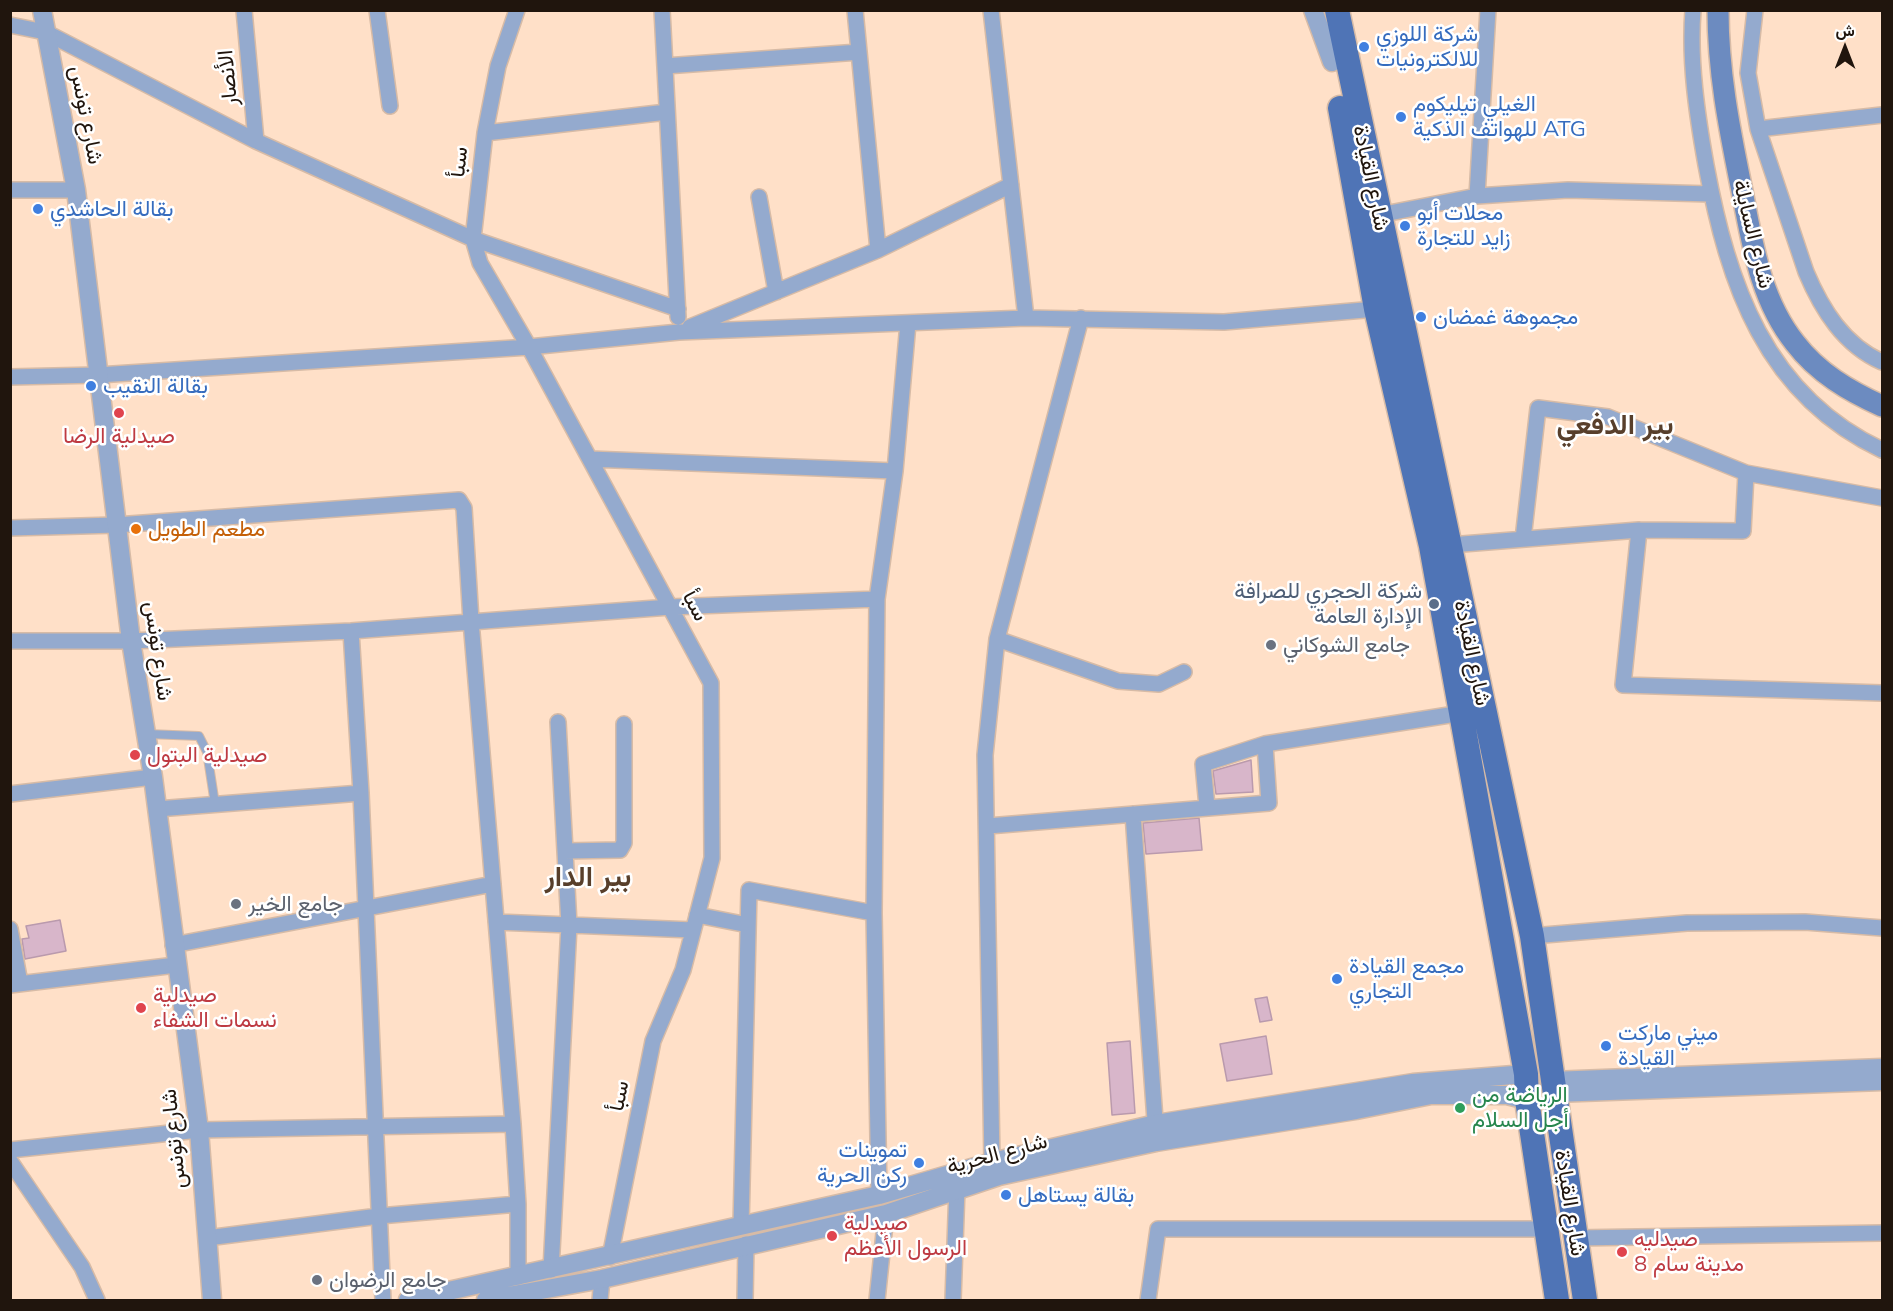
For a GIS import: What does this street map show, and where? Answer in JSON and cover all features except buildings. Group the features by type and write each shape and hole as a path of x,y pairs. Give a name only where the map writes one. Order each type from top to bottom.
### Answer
{"main road":[{"name":"شارع القيادة","path":"1323,10 1379,215 1532,936 1552,1087 1585,1300"},
{"name":"شارع القيادة","path":"1337,10 1339,62 1376,309 1431,546 1462,713 1526,1074 1527,1100 1557,1300"},
{"name":"شارع السايلة","path":"1718,10 1722,94 1754,253 1767,293 1784,327 1806,357 1841,385 1882,406"}],"street":[{"name":"شارع تونس","path":"42,10 76,190 131,640 153,777 173,945 199,1130 212,1300"},
{"name":"الأنصار","path":"244,10 256,141"},
{"path":"377,10 390,106"},
{"name":"سبأ","path":"517,10 498,66 485,133 473,239 480,263 529,347 711,683 712,858 683,970 652,1041 610,1257"},
{"path":"662,10 679,332"},
{"path":"855,10 878,250"},
{"path":"991,10 1026,318"},
{"path":"1313,10 1339,62"},
{"path":"1339,62 1348,10"},
{"path":"1477,196 1488,10"},
{"path":"1693,10 1692,49 1697,108 1711,194 1739,294 1764,344 1779,366 1815,406 1851,434 1882,450"},
{"path":"1755,10 1748,73 1758,129 1814,291 1844,335 1861,350 1882,362"},
{"path":"10,25 45,32 256,141 473,239 678,309"},
{"path":"665,66 859,52"},
{"path":"485,133 667,112"},
{"path":"1758,129 1882,115"},
{"path":"679,332 878,250 1011,185"},
{"path":"10,190 76,190"},
{"path":"1379,215 1477,196 1568,190 1711,194"},
{"path":"759,197 776,292"},
{"path":"10,377 98,375 529,347 679,332 1026,318 1224,322 1376,309"},
{"path":"992,1162 985,755 997,639 1080,318"},
{"path":"879,1195 874,914 878,599 895,471 909,322"},
{"path":"1523,539 1538,408 1608,417 1746,473 1882,498"},
{"path":"590,459 895,471"},
{"path":"1450,545 1639,530 1743,531 1746,473"},
{"path":"10,528 116,525 459,500 464,508 471,621 513,1124 518,1204 518,1277"},
{"path":"1639,530 1623,685 1882,693"},
{"path":"10,641 131,640 351,631 670,607 878,599"},
{"path":"351,631 361,793 382,1300"},
{"path":"997,639 1118,681 1159,684 1184,672"},
{"path":"1207,807 1203,764 1265,744 1462,713"},
{"path":"551,1270 569,925 558,722"},
{"path":"565,851 621,850 624,843 624,724"},
{"path":"988,826 1269,802 1265,744"},
{"path":"10,794 153,777"},
{"path":"157,809 361,793"},
{"path":"1133,814 1156,1133"},
{"path":"173,945 493,884"},
{"path":"741,1226 749,890 874,914"},
{"path":"496,922 569,925 695,923 748,925"},
{"path":"1532,936 1687,923 1805,922 1882,928"},
{"path":"10,929 15,984 176,965"},
{"path":"1552,1087 1882,1068"},
{"path":"408,1300 610,1257 879,1195 992,1162 1413,1083 1526,1074"},
{"path":"1552,1087 1882,1082"},
{"name":"شارع الحرية","path":"486,1300 602,1279 746,1244 886,1214 957,1188 1156,1133 1356,1110 1431,1095 1507,1095 1527,1100"},
{"path":"10,1150 199,1130 513,1124"},
{"path":"10,1161 82,1267 97,1300"},
{"path":"953,1300 957,1188"},
{"path":"207,1238 379,1216 518,1204"},
{"path":"877,1300 886,1214"},
{"path":"1148,1300 1158,1229 1548,1229"},
{"path":"1576,1238 1882,1233"},
{"path":"745,1300 746,1244"},
{"path":"600,1300 602,1279"}],"lane":[{"path":"146,734 199,736 207,752 215,804"}],"place":[{"name":"شركة اللوزي للالكترونيات","path":"1364,47"},
{"name":"الغيلي تيليكوم للهواتف الذكية ATG","path":"1401,117"},
{"name":"بقالة الحاشدي","path":"38,209"},
{"name":"محلات أبو زايد للتجارة","path":"1405,226"},
{"name":"مجموهة غمضان","path":"1421,317"},
{"name":"بقالة النقيب","path":"91,386"},
{"name":"صيدلية الرضا","path":"119,413"},
{"name":"مطعم الطويل","path":"136,529"},
{"name":"شركة الحجري للصرافة الإدارة العامة","path":"1434,604"},
{"name":"جامع الشوكاني","path":"1271,645"},
{"name":"صيدلية البتول","path":"135,755"},
{"name":"جامع الخير","path":"236,904"},
{"name":"مجمع القيادة التجاري","path":"1337,979"},
{"name":"صيدلية نسمات الشفاء","path":"141,1008"},
{"name":"ميني ماركت القيادة","path":"1606,1046"},
{"name":"الرياضة من أجل السلام","path":"1460,1108"},
{"name":"تموينات ركن الحرية","path":"919,1163"},
{"name":"بقالة يستاهل","path":"1006,1195"},
{"name":"صيدلية الرسول الأعظم","path":"832,1236"},
{"name":"صيدليه مدينة سام 8","path":"1622,1252"},
{"name":"جامع الرضوان","path":"317,1280"}],"district":[{"name":"بير الدفعي","path":"1615,426"},
{"name":"بير الدار","path":"588,878"}]}
